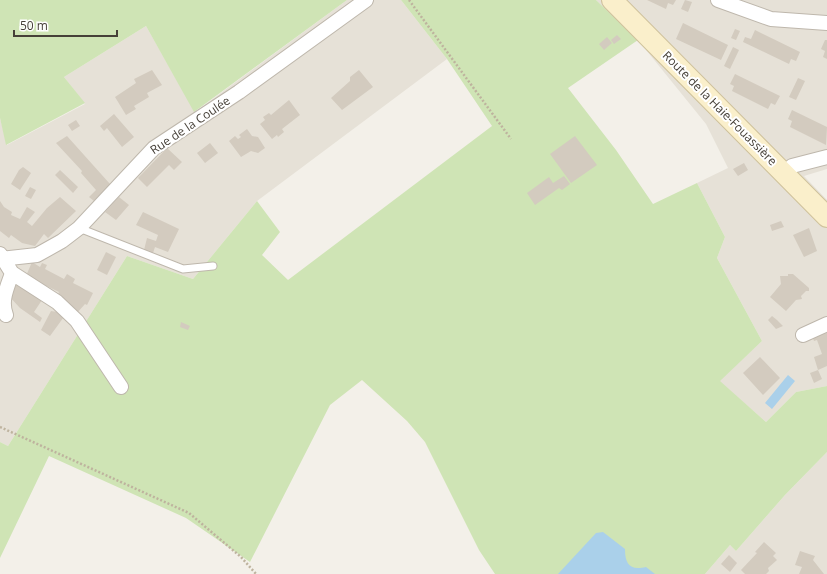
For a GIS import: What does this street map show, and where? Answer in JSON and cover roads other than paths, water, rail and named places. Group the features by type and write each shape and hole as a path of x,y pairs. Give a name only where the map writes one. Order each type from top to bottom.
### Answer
{"street":[{"name":"Rue de la Coulée","path":"1,257 37,255 62,241 79,228 154,148 239,92 366,0"},
{"name":"Route de la Haie-Fouassière","path":"612,0 827,217"},
{"path":"718,0 771,19 827,23"},
{"path":"784,173 792,166 827,157"},
{"path":"1,257 12,273 57,302 77,321 122,387"},
{"path":"6,315 2,308 4,289 12,273"},
{"path":"804,335 827,324"}],"lane":[{"path":"79,228 183,270 212,266"}],"water":[{"path":"788,375 795,381 772,409 765,403"},
{"path":"603,532 625,549 627,562 632,567 646,567 655,574 558,574 596,533"}]}
